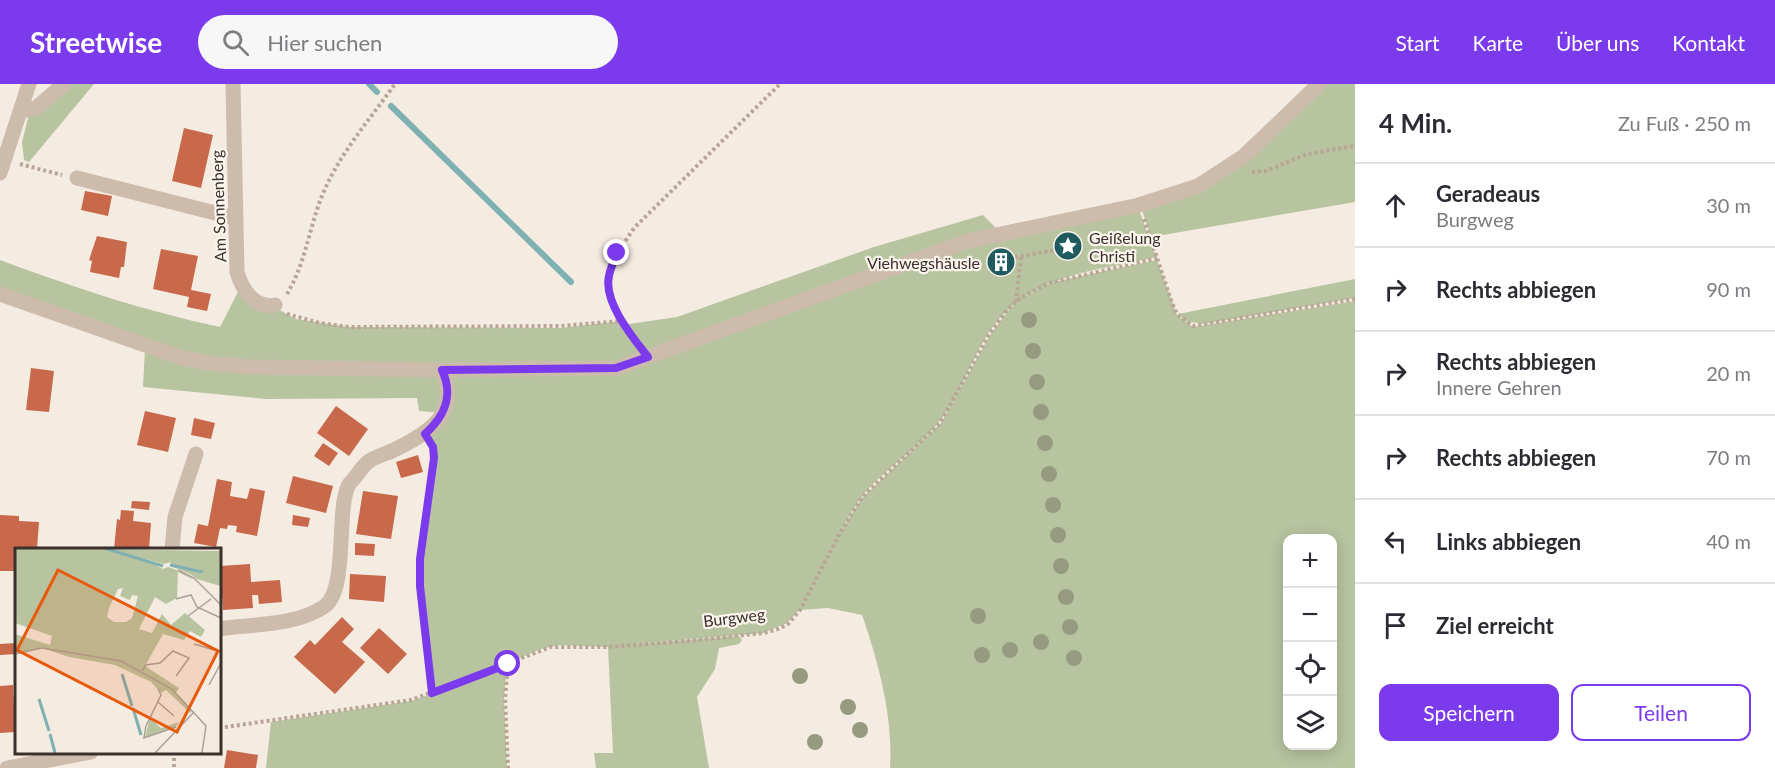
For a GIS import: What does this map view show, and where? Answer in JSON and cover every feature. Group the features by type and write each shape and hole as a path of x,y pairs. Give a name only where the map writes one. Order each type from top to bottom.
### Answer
{"street":[{"path":"2,167 29,84"},
{"path":"22,111 36,108 64,84"},
{"name":"Am Sonnenberg","path":"233,84 237,272 241,287 247,295 259,302 275,305"},
{"path":"0,294 182,358 251,367 442,370 616,368 968,241 1139,205 1197,186 1230,168 1319,84"},
{"path":"77,178 235,218"},
{"path":"220,629 305,617 327,604 337,583 347,487 368,462 425,434 435,425 446,406 449,394 442,370"},
{"path":"172,548 176,517 196,454"},
{"path":"7,768 86,753"}],"path":[{"path":"395,84 335,169 319,203 297,278 285,297 275,305 296,318 349,327 549,327 621,321"},
{"path":"648,357 621,321 608,279 617,253 634,228 780,84"},
{"path":"1230,168 1240,172 1266,171 1307,154 1355,146"},
{"path":"2,167 77,178"},
{"path":"1139,205 1177,314 1193,326 1355,299"},
{"path":"1009,258 1061,249 1068,240 1065,219"},
{"path":"1016,302 1021,256"},
{"name":"Burgweg","path":"220,728 411,700 508,664 541,649 560,646 608,647 689,641 764,633 788,624 800,610 857,504 872,486 940,423 988,336 1016,302 1049,283 1158,258"},
{"path":"425,434 433,447 434,458 420,559 420,586 432,693"},
{"path":"508,664 505,699 508,768"}],"green space":[{"path":"68,84 94,84 29,162 24,160 22,142 29,114"},
{"path":"1323,84 1355,84 1355,202 1151,237 1141,207 1198,188"},
{"path":"1138,207 1156,257 1085,272 1055,282 1157,260 1177,315 1193,327 1355,301 1355,768 890,768 889,729 884,690 862,615 828,608 799,610 787,623 763,633 621,645 739,636 742,640 739,644 719,648 715,669 697,697 709,768 596,768 594,753 613,753 608,647 559,645 541,649 479,676 507,665 504,698 507,768 266,768 271,722 411,701 455,686 433,692 421,586 422,560 435,458 434,447 426,434 442,413 419,411 417,398 266,399 143,387 145,349 0,291 0,260 109,298 220,327 240,288 296,319 349,327 560,328 622,321 629,324 677,317 874,247 983,215 998,230","holes":["1016,304 990,335 941,423 862,498 839,534 867,490 939,422 953,401 988,334 1004,314"]},
{"path":"1355,279 1355,298 1203,324 1185,321 1178,314"}],"building":[{"path":"184,128 213,135 201,188 172,181"},
{"path":"85,191 112,196 108,216 81,210"},
{"path":"97,236 127,242 124,267 121,267 119,278 90,272 92,261 89,260"},
{"path":"161,249 198,256 191,290 211,294 207,311 187,307 189,297 153,289"},
{"name":"Viehwegshäusle","path":"1003,255 1008,265 998,270 993,260"},
{"path":"31,368 54,371 49,412 26,410"},
{"path":"336,406 368,429 349,456 317,433"},
{"path":"145,411 176,418 168,452 137,445"},
{"path":"194,418 215,423 211,439 191,435"},
{"path":"323,443 338,453 329,466 314,456"},
{"path":"418,455 423,472 401,478 396,462"},
{"path":"293,476 333,486 326,513 286,503"},
{"path":"217,479 232,482 230,496 247,499 250,488 265,491 257,536 236,532 237,526 228,525 227,529 220,528 216,547 194,543 198,524 208,526"},
{"path":"363,491 398,496 391,539 356,534"},
{"path":"132,501 150,502 149,510 131,508"},
{"path":"121,510 134,511 133,521 151,523 149,548 114,548 117,519 120,520"},
{"path":"0,515 19,516 19,521 39,522 37,548 15,548 15,571 0,571"},
{"path":"293,515 310,518 308,527 292,525"},
{"path":"355,543 375,544 374,556 355,555"},
{"path":"250,564 251,582 280,580 282,602 259,604 258,595 252,595 253,608 223,610 222,592 220,593 220,566"},
{"path":"350,574 386,576 384,602 349,599"},
{"path":"342,617 354,629 342,642 365,662 335,694 294,657 310,640 315,645"},
{"path":"379,628 407,654 388,674 360,648"},
{"path":"15,643 15,654 0,655 0,644"},
{"path":"13,685 15,732 0,733 0,686"},
{"path":"227,750 258,755 256,768 224,768"}],"waterway":[{"path":"369,84 377,92"},
{"path":"391,106 571,282"}],"place":[{"name":"Geißelung Christi","path":"1068,246"},
{"name":"Viehwegshäusle","path":"1001,262"}],"route":[{"path":"508,664 432,693 420,586 420,559 434,458 433,447 425,434 435,425 446,406 449,394 442,370 616,368 648,357 621,321 613,300 608,279 617,253"}]}
